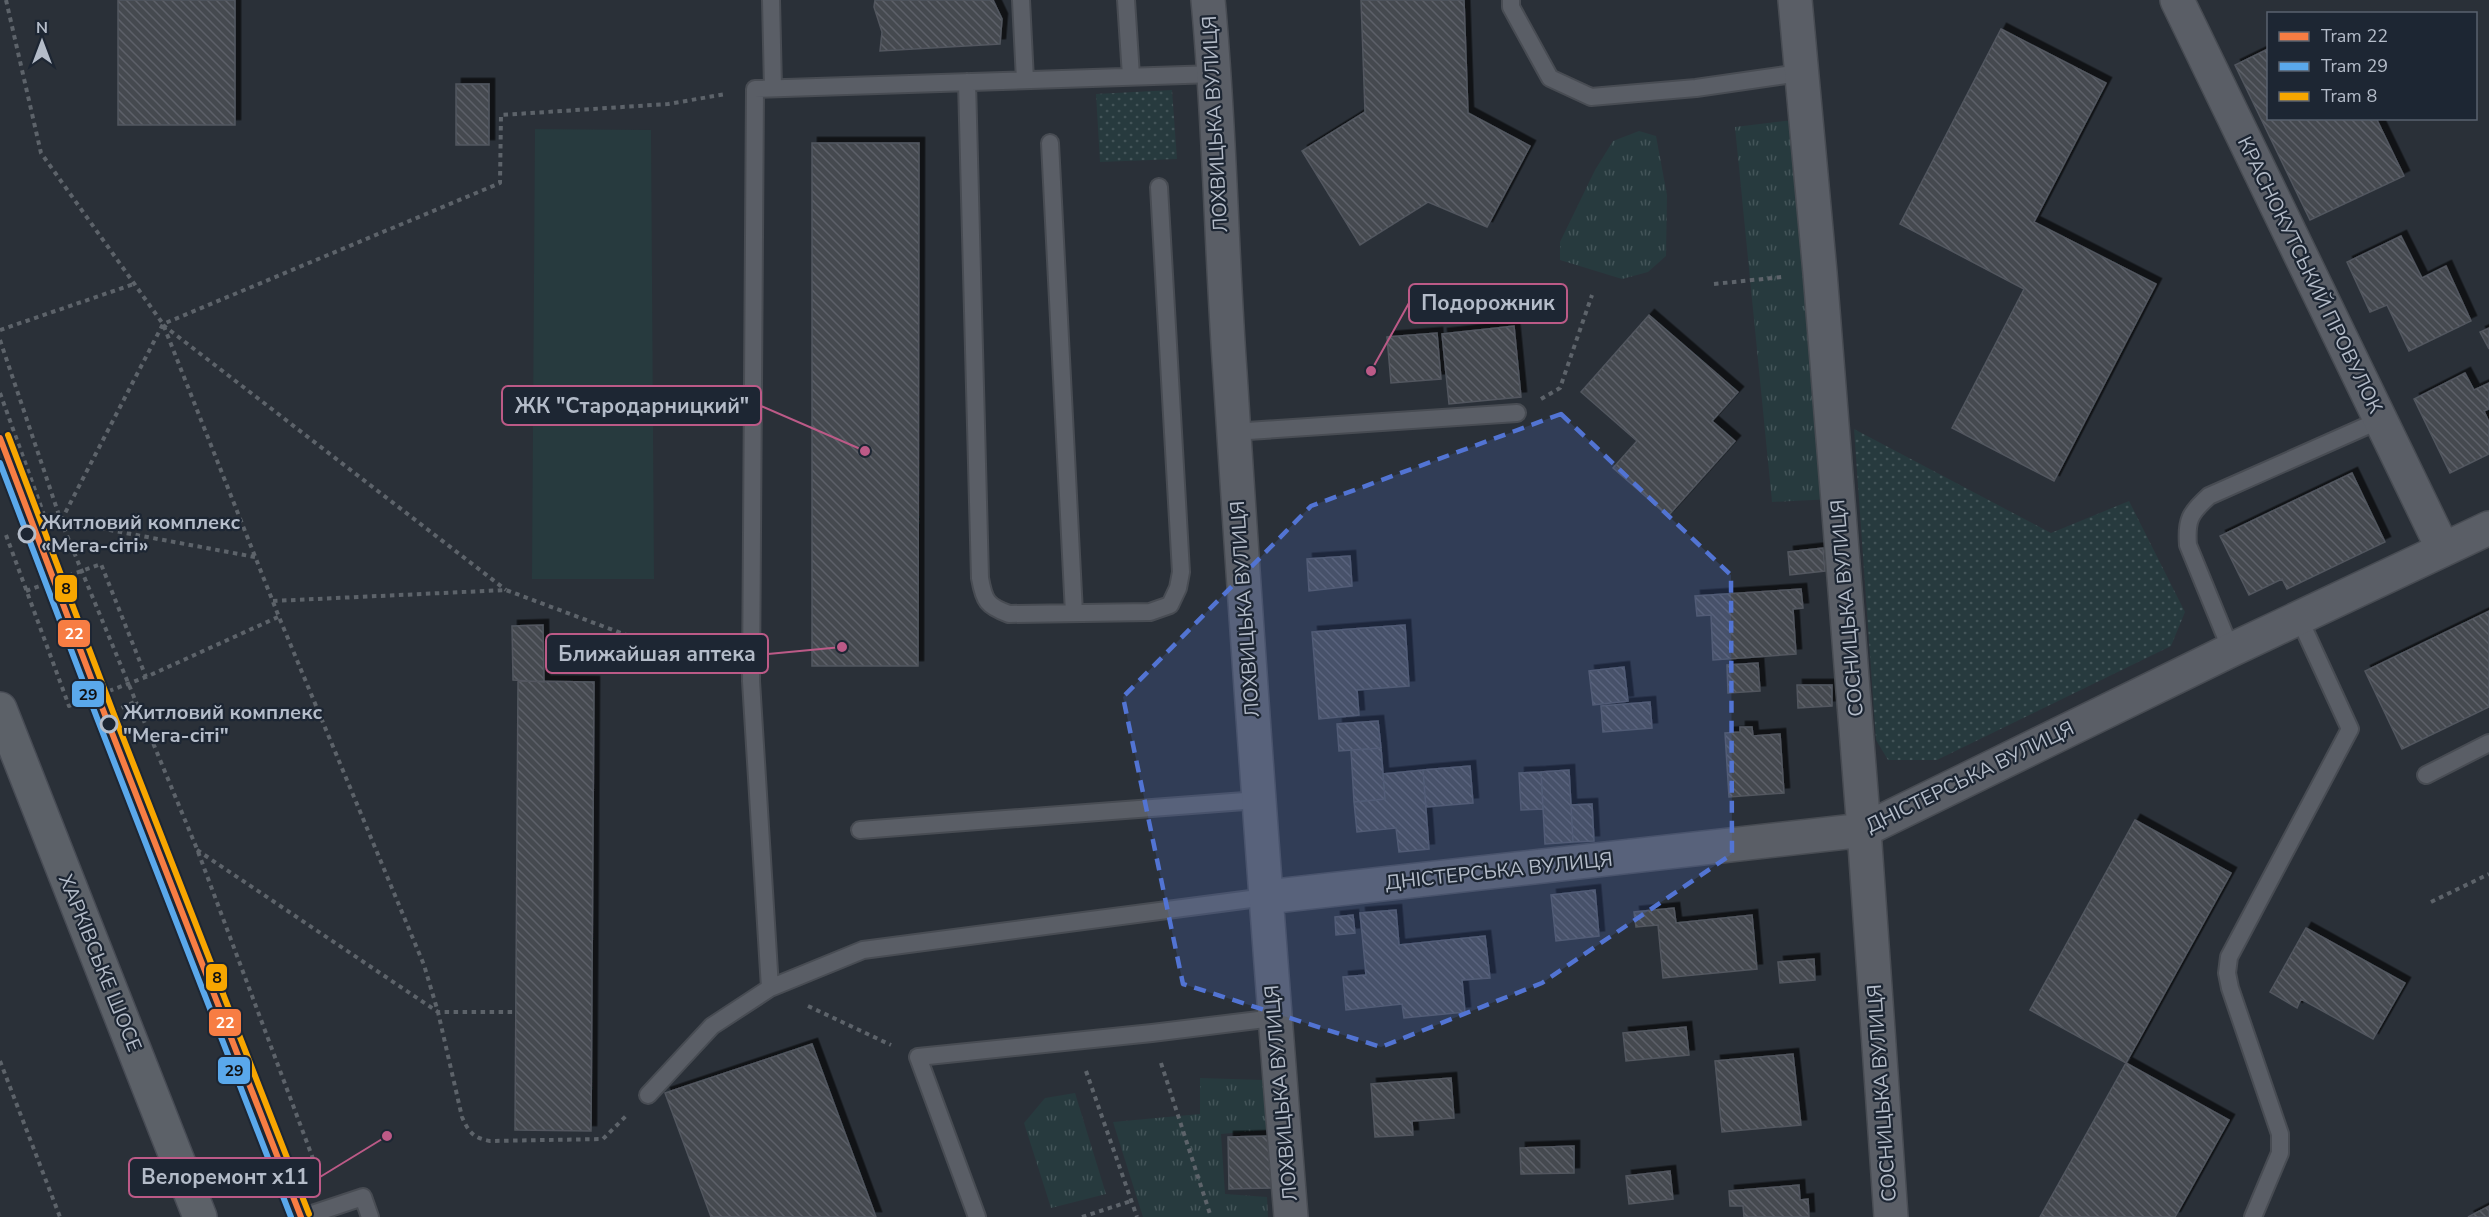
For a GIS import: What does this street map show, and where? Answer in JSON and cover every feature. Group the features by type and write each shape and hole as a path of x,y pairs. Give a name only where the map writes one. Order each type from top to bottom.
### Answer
{"main road":[{"name":"ХАРКІВСЬКЕ ШОСЕ","path":"0,710 200,1217"}],"street":[{"name":"ЛОХВИЦЬКА ВУЛИЦЯ","path":"1208,0 1215,74 1233,432 1258,800 1291,1217"},
{"name":"СОСНИЦЬКА ВУЛИЦЯ","path":"1795,0 1820,273 1864,830 1891,1217"},
{"name":"КРАСНОКУТСЬКИЙ ПРОВУЛОК","path":"2177,0 2443,549"},
{"name":"ДНІСТЕРСЬКА ВУЛИЦЯ","path":"1266,897 1864,830 2231,650 2489,528"}],"lane":[{"path":"771,0 773,88"},
{"path":"1021,0 1025,80"},
{"path":"1126,0 1131,76"},
{"path":"1511,0 1511,8 1550,78 1591,97 1696,88 1800,73"},
{"path":"770,988 751,681 754,89 1215,74"},
{"path":"968,82 980,578 983,596 992,608 1009,614 1150,612 1170,605 1178,588 1181,572 1159,187"},
{"path":"1050,143 1074,613"},
{"path":"1233,432 1517,413"},
{"path":"2231,650 2188,545 2187,528 2193,510 2209,496 2380,420"},
{"path":"2253,1217 2280,1153 2280,1134 2230,988 2227,973 2229,957 2350,729 2299,618"},
{"path":"2426,775 2489,743"},
{"path":"860,830 1258,800"},
{"path":"648,1095 712,1026 770,988 863,950 1266,897"},
{"path":"977,1217 918,1057 1075,1042 1274,1018"},
{"path":"303,1217 363,1197 370,1217"}],"path":[{"path":"6,0 41,153 162,324 279,617 424,965 438,1012 462,1117 468,1130 477,1139 490,1141 603,1139 648,1095"},
{"path":"61,521 162,324 500,183 501,115 668,104 754,89"},
{"path":"1714,284 1820,273"},
{"path":"0,330 134,284"},
{"path":"1517,413 1560,388 1592,296"},
{"path":"162,324 506,590 751,681"},
{"path":"0,340 61,521 197,849 331,1206"},
{"path":"0,393 48,526"},
{"path":"61,521 256,557"},
{"path":"6,535 69,706 146,677 279,617"},
{"path":"26,591 101,564 146,677"},
{"path":"273,601 506,590"},
{"path":"105,715 137,701"},
{"path":"197,849 438,1012 516,1012"},
{"path":"2431,902 2489,874"},
{"path":"770,988 918,1057"},
{"path":"1152,1033 1211,1217"},
{"path":"1075,1042 1137,1217"},
{"path":"0,1060 60,1217"},
{"path":"1082,1217 1131,1201"}],"highlighted area":[{"path":"1561,414 1731,575 1732,854 1542,983 1381,1047 1183,984 1123,697 1311,506"}],"green space":[{"path":"1172,90 1177,159 1100,162 1096,94"},
{"path":"1793,120 1833,499 1772,502 1735,127"},
{"path":"535,129 651,130 654,579 532,579"},
{"path":"1639,131 1656,136 1667,195 1666,256 1648,272 1622,279 1560,260 1560,242 1595,170 1613,141"},
{"path":"1854,429 2051,533 2129,501 2185,612 2171,646 1937,760 1888,760 1876,740"},
{"path":"1200,1078 1264,1080 1267,1130 1221,1134 1225,1194 1267,1197 1268,1217 1143,1217 1113,1122 1200,1114"},
{"path":"1075,1093 1106,1194 1051,1208 1024,1123 1045,1098"}],"building":[{"path":"118,0 235,0 235,125 118,125"},
{"path":"875,0 993,0 1002,19 1000,44 880,51 882,32 874,7"},
{"path":"1361,0 1464,0 1468,113 1530,146 1487,227 1428,202 1360,245 1302,151 1365,112"},
{"path":"2001,29 2106,83 2034,222 2156,284 2054,481 1952,428 2024,289 1900,224"},
{"path":"2267,49 2267,120 2377,120 2404,176 2310,220 2235,65"},
{"path":"456,84 489,84 489,145 456,145"},
{"path":"812,143 919,143 918,666 812,666"},
{"path":"2401,236 2422,278 2446,266 2471,321 2409,351 2387,305 2370,312 2347,262"},
{"path":"1649,315 1738,392 1712,421 1735,441 1668,516 1613,468 1637,441 1581,392"},
{"path":"1514,326 1521,397 1449,404 1442,334"},
{"path":"2489,328 2489,349 2480,332"},
{"path":"1437,333 1441,379 1391,383 1387,337"},
{"path":"2465,373 2474,390 2489,383 2489,409 2484,411 2489,422 2489,454 2450,473 2414,399"},
{"path":"2352,473 2385,542 2287,589 2282,579 2249,595 2220,536"},
{"path":"1823,548 1825,571 1790,575 1788,552"},
{"path":"1350,556 1352,586 1309,591 1307,559"},
{"path":"1801,589 1803,608 1793,609 1796,654 1713,660 1711,615 1697,616 1695,596"},
{"path":"2489,611 2489,707 2402,749 2365,671"},
{"path":"543,625 544,682 513,680 512,626"},
{"path":"1405,625 1409,686 1357,690 1359,715 1319,719 1312,632"},
{"path":"1758,663 1760,691 1728,693 1727,665"},
{"path":"1624,667 1628,701 1593,705 1589,671"},
{"path":"518,681 594,682 591,1131 515,1130"},
{"path":"1797,685 1832,685 1832,706 1798,708"},
{"path":"1650,702 1652,728 1603,732 1601,706"},
{"path":"1378,721 1381,748 1339,751 1337,724"},
{"path":"1740,727 1752,727 1753,736 1780,734 1784,793 1729,797 1725,733 1740,732"},
{"path":"1381,748 1385,799 1354,802 1351,750"},
{"path":"1470,766 1473,803 1426,807 1423,770"},
{"path":"1423,770 1429,849 1399,852 1396,828 1357,832 1354,802 1385,799 1383,774"},
{"path":"1569,770 1573,842 1545,844 1541,772"},
{"path":"1541,772 1543,809 1521,810 1519,773"},
{"path":"1592,804 1594,841 1573,842 1571,805"},
{"path":"2135,820 2231,873 2126,1063 2030,1010"},
{"path":"1595,890 1599,936 1556,941 1551,895"},
{"path":"1674,908 1676,923 1752,915 1757,969 1663,978 1658,925 1636,927 1634,912"},
{"path":"1396,910 1399,945 1485,936 1490,978 1462,980 1465,1012 1404,1018 1402,1004 1346,1010 1343,977 1366,975 1360,913"},
{"path":"1353,915 1355,933 1336,935 1335,917"},
{"path":"2306,928 2405,983 2373,1039 2301,999 2297,1008 2270,992"},
{"path":"1814,959 1815,980 1780,983 1778,962"},
{"path":"1686,1027 1689,1055 1626,1061 1623,1033"},
{"path":"812,1044 876,1217 711,1217 665,1093"},
{"path":"1793,1054 1801,1125 1722,1132 1715,1061"},
{"path":"2126,1063 2229,1120 2175,1217 2040,1217"},
{"path":"1451,1078 1454,1118 1412,1121 1413,1135 1375,1137 1371,1084"},
{"path":"1274,1136 1275,1188 1229,1189 1228,1137"},
{"path":"1574,1146 1574,1173 1521,1174 1520,1148"},
{"path":"1670,1171 1673,1199 1629,1204 1626,1176"},
{"path":"1799,1185 1800,1200 1808,1199 1809,1217 1744,1217 1743,1206 1730,1206 1729,1191"},
{"path":"2489,1206 2489,1217 2468,1217"}],"tram line":[{"name":"8","path":"8,435 113,712 309,1214"},
{"name":"22","path":"0,438 105,715 301,1217"},
{"name":"29","path":"0,463 291,1217"}],"place":[{"name":"Подорожник","path":"1371,371"},
{"name":"ЖК \"Стародарницкий\"","path":"865,451"},
{"name":"Житловий комплекс «Мега-сіті»","path":"27,534"},
{"name":"Ближайшая аптека","path":"842,647"},
{"name":"Житловий комплекс \"Мега-сіті\"","path":"109,724"},
{"name":"Велоремонт x11","path":"387,1136"}]}
